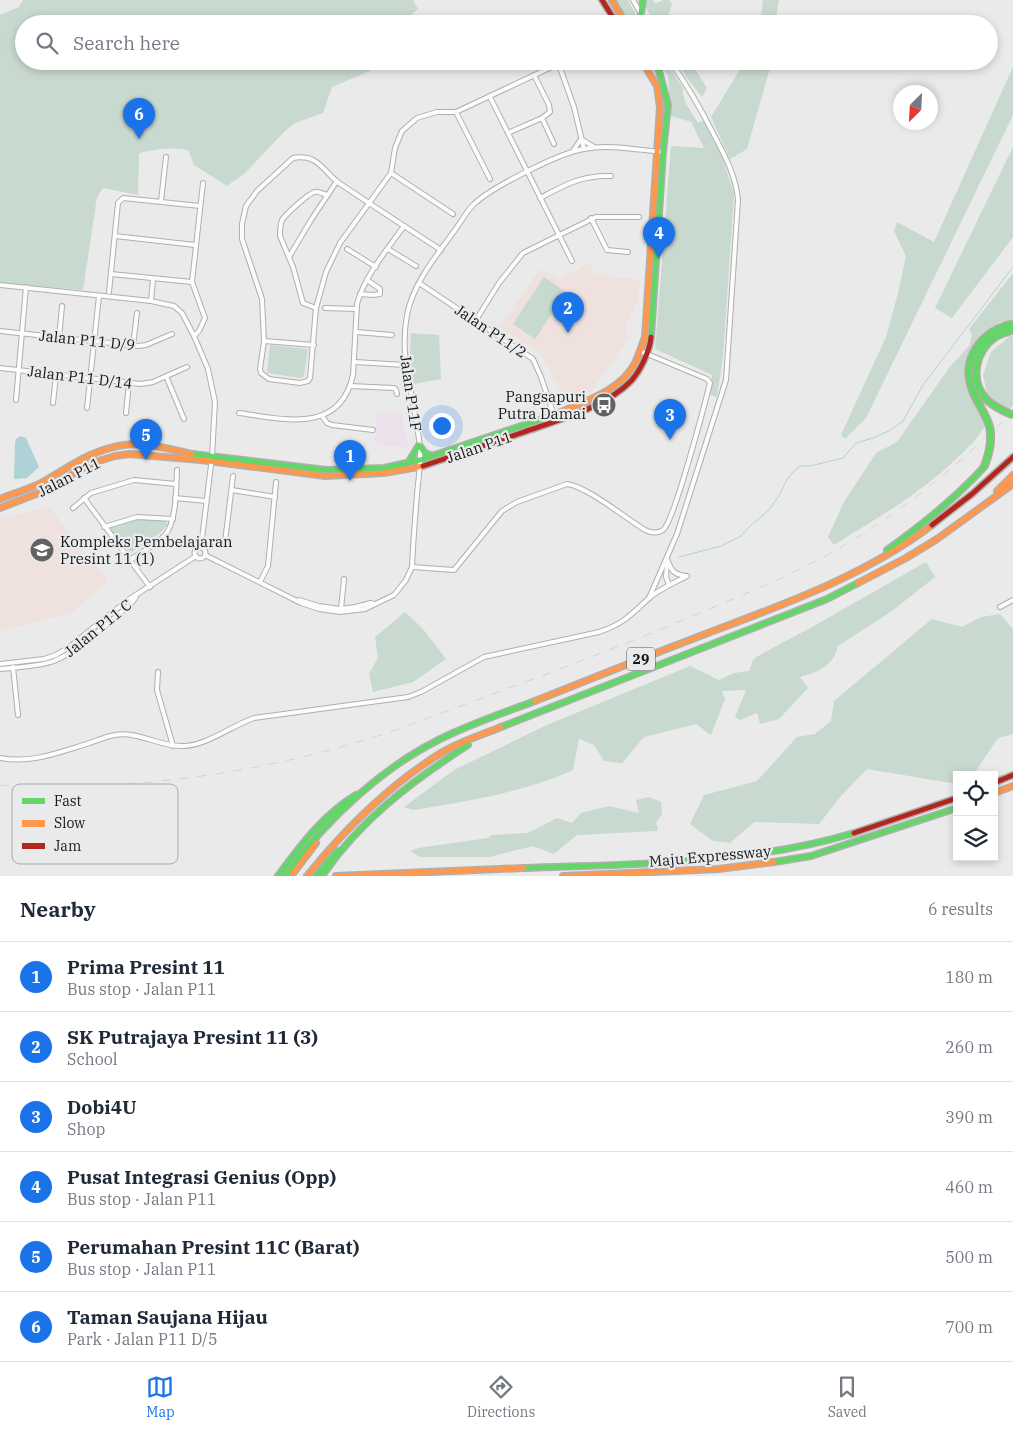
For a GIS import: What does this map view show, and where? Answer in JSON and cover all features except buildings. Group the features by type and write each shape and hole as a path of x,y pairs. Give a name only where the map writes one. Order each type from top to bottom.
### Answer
{"main road":[{"path":"603,0 608,5 611,0 620,15"},
{"path":"603,0 612,15"},
{"path":"641,13 643,0"},
{"path":"613,15 612,11 614,9 618,11"},
{"name":"Jalan P11","path":"0,498 40,483 90,454 116,446 152,445 211,459 325,476 377,474 420,464 597,404 615,394 631,381 647,354 651,342 660,151 660,106 657,86 647,70"},
{"name":"Jalan P11","path":"0,508 44,492 84,466 115,456 129,454 211,459 326,470 384,468 408,463 420,464 433,456 555,418 611,389 628,373 645,337 660,151 668,105 661,76 657,70"},
{"path":"857,570 919,528 971,482 984,467 989,456 991,442 988,423 971,387 970,358 984,338 1004,324 1013,324"},
{"path":"1013,330 1004,332 984,346 976,361 975,370 979,392 988,403 996,409 1013,415"},
{"path":"408,463 419,445 425,453 433,456"},
{"name":"29","path":"291,876 327,827 362,792 418,751 452,732 800,597 857,570 898,548 941,519 983,485 1013,457"},
{"name":"29","path":"307,876 346,830 398,784 443,752 611,683 827,599 906,558 937,539 981,508 1013,475"},
{"path":"981,508 1013,484"},
{"path":"316,876 330,857 400,792 445,759 486,733"},
{"path":"998,781 1013,775"},
{"path":"998,792 1013,786"},
{"path":"278,876 294,852 324,819 344,801 362,792"},
{"name":"Maju Expressway","path":"338,876 724,858 816,843 953,799"},
{"name":"Maju Expressway","path":"563,876 718,869 782,861 811,856 953,809"},
{"path":"285,876 304,850 327,827"},
{"path":"322,876 356,833"}],"street":[{"path":"632,0 641,13"},
{"path":"441,250 369,203 337,181 313,160 299,157 294,158 257,191 246,206 242,224 242,239 262,299 264,340 260,369 263,376 269,379 300,383 308,381 310,378 316,308 326,272 340,242 369,203 391,173 398,138 409,124 425,115 437,112 456,112 545,70"},
{"path":"561,70 574,107 584,148"},
{"path":"648,599 677,534 726,380 738,200 735,182 725,157 688,87 676,70"},
{"path":"508,133 542,118 547,115 550,109 534,75"},
{"path":"490,97 572,261"},
{"path":"456,112 490,179"},
{"path":"542,118 554,144"},
{"path":"581,140 594,148"},
{"path":"573,151 581,140"},
{"name":"Jalan P11F","path":"412,566 420,464 419,445 405,365 407,316 410,301 419,283 473,205 496,189 573,151 584,148 660,151"},
{"path":"161,202 166,157"},
{"path":"391,173 453,214"},
{"path":"540,198 580,178 611,176"},
{"path":"289,257 337,181"},
{"path":"194,336 202,327 205,318 192,282 203,183"},
{"path":"316,308 303,303 289,257 280,236 281,222 285,216 312,193 318,192 327,196"},
{"path":"109,292 118,203 123,198 200,206"},
{"path":"476,320 499,283 523,253 592,218 600,216 638,217"},
{"path":"592,218 607,250 628,252"},
{"path":"239,413 304,421 322,416 337,406 350,386 355,362 357,309 360,294 367,280 404,226"},
{"path":"115,236 195,245"},
{"path":"388,248 416,266"},
{"path":"347,250 376,267"},
{"path":"111,274 192,282"},
{"path":"151,301 153,279"},
{"path":"360,294 380,294 380,289 367,280"},
{"name":"Jalan P11/2","path":"419,283 533,359 555,418"},
{"path":"0,284 151,301 174,306 182,313 208,369 215,402 201,547"},
{"path":"16,400 26,287"},
{"path":"87,408 99,296"},
{"path":"59,338 62,306"},
{"path":"325,308 357,309"},
{"path":"133,346 137,313"},
{"name":"Jalan P11 D/9","path":"0,331 133,346 146,345 172,334"},
{"path":"356,332 392,335"},
{"path":"264,340 314,345"},
{"path":"299,600 301,603 319,609 340,612 364,609 394,594 402,587 412,566 454,570 502,511 517,502 567,484 590,494 645,530 654,533 662,530 668,522 673,508 701,419 710,380 640,351"},
{"path":"355,362 405,365"},
{"name":"Jalan P11 D/14","path":"0,368 91,379 147,383 187,367"},
{"path":"53,403 56,375"},
{"path":"166,376 184,419"},
{"path":"126,413 129,382"},
{"path":"350,386 394,388 397,394"},
{"path":"322,416 327,423 332,425 373,430"},
{"path":"130,560 166,534 173,519 177,470"},
{"path":"225,542 233,476"},
{"path":"73,508 96,490 134,480 176,484"},
{"path":"260,582 268,566 276,482"},
{"path":"232,490 275,497"},
{"path":"84,498 150,587"},
{"path":"175,498 206,501"},
{"path":"104,527 138,517 173,519"},
{"path":"201,547 206,550 205,555"},
{"path":"201,547 195,550 196,556 201,558 205,555"},
{"path":"205,555 299,600 319,606 341,609 374,604"},
{"name":"Jalan P11 C","path":"0,664 44,659 56,655 69,647 128,600 196,556"},
{"path":"0,758 25,760 45,757 116,734 138,736 173,746 184,746 205,742 238,724 254,718 408,697 421,692 484,657 611,628 627,619 648,599 686,576 674,573 667,559"},
{"path":"667,559 666,571 669,585"},
{"path":"341,609 344,580"},
{"name":"Jalan P11 C","path":"0,669 47,663 58,659 72,651 123,610 138,595"},
{"path":"1000,607 1013,600"},
{"path":"13,667 18,714"},
{"path":"158,672 157,690 173,746"}],"shaded area":[{"path":"589,263 595,274 640,280 637,302 625,326 629,338 591,392 565,399 540,352 499,327 540,269 560,279"},
{"path":"377,411 402,413 408,448 375,444"},
{"name":"Kompleks Pembelajaran Presint 11 (1)","path":"49,507 108,581 72,612 0,632 0,518"}],"green space":[{"path":"23,0 413,0 418,9 411,15 15,15 15,70 370,70 332,87 323,113 295,123 244,174 227,186 194,165 188,150 163,149 139,153 138,195 103,188 97,197 83,290 0,283 0,15 19,7"},
{"path":"614,0 628,0 636,15 623,15"},
{"path":"646,0 653,0 655,4 663,0 669,0 672,4 668,15 650,15 644,4"},
{"path":"763,0 779,0 776,15 761,15"},
{"path":"1013,67 1013,115 866,418 845,439 841,435 886,337 898,293 906,256 894,231 897,222 934,242"},
{"path":"664,70 671,70 683,88 686,104 698,123 703,121 722,156 734,194 723,357 717,397 710,395 712,375 655,349 671,146 704,148 691,122 671,116 668,76"},
{"path":"682,70 696,70 707,88 702,97"},
{"path":"740,70 769,70 747,149 730,159 711,117"},
{"path":"1013,147 1013,237 952,318 935,308"},
{"path":"1013,273 1013,322 1000,322 982,335 970,352 967,367 968,388 986,424 983,429 967,449 930,481 899,504 834,545 828,537 844,502 876,453 897,442 949,368 969,346 972,336 969,329"},
{"path":"544,277 566,292 535,339 513,324"},
{"path":"411,333 439,335 441,379 414,384 410,354"},
{"path":"1010,336 1013,336 1013,405 1010,409 997,403 987,393 983,375 991,352"},
{"path":"270,345 308,349 304,376 301,378 267,373"},
{"path":"138,518 166,521 167,525 160,533 132,552 128,551 110,529 112,526"},
{"path":"926,562 935,577 892,611 838,646 833,658 824,667 800,677 808,688 779,719 760,724 757,713 740,720 735,717 746,690 722,691 725,699 711,735 696,724 644,737 622,763 604,761 594,745 579,739 573,770 554,778 474,800 413,810 404,807 454,770 547,725 690,666 719,680 734,673 749,671 753,660 758,656"},
{"path":"405,612 423,629 446,659 413,682 373,692 369,674 378,658 375,637"},
{"path":"1000,614 1013,629 1013,734 998,738 976,771 953,771 953,782 951,783 867,769 842,795 819,824 754,822 730,843 713,841 690,824 704,795 757,781 797,737 815,734 831,721 834,701 932,619 962,627 981,617"},
{"path":"649,797 661,802 662,814 656,822 658,831 577,835 554,854 533,846 489,857 420,857 410,851 418,848 488,838 491,835 528,833 557,818 572,823 581,813 609,806 639,813 636,800"}],"water":[{"path":"21,436 26,438 39,467 27,478 14,479 15,444 16,439"}],"waterway":[{"path":"679,557 721,546 741,536 769,510 786,481 800,466 810,466 843,458 856,443 891,430 903,421 923,385 1013,267"}],"railway":[{"path":"120,784 155,782 257,767 308,756 358,742 407,726 672,625 790,574 836,550 884,520 951,469 1013,411"},
{"path":"0,785 12,785"}],"traffic: fast":[{"path":"641,13 643,0"},
{"path":"651,337 663,152 668,105 658,70"},
{"path":"984,467 990,448 990,429 971,386 970,364 978,346 985,338 1002,327 1013,324"},
{"path":"1013,330 995,337 988,343 979,358 976,375 977,383 986,399 1013,415"},
{"path":"192,454 326,470 384,468 420,460 554,415"},
{"path":"408,463 419,445 425,453 433,456"},
{"path":"887,550 938,511 984,467"},
{"path":"501,727 827,599 858,583"},
{"path":"285,876 339,813 405,759 453,733 535,701"},
{"path":"322,876 370,819 407,788 468,745"},
{"path":"278,876 323,821 356,795"},
{"path":"774,862 811,856 953,809"},
{"path":"524,868 649,864 732,857 814,844 854,833"},
{"path":"316,876 337,851"}],"traffic: slow":[{"path":"612,0 621,15"},
{"path":"554,415 599,395 620,382 635,363 645,337 660,107 657,86 647,70"},
{"path":"0,499 38,484 82,459 112,447 141,444 192,454"},
{"path":"0,508 44,491 92,463 129,454 201,460 325,476 384,473 423,466"},
{"path":"997,491 1013,475"},
{"path":"858,583 906,558 937,539 1013,484"},
{"path":"535,701 824,587 880,559 932,525"},
{"path":"307,876 352,825 403,779 448,749 501,727"},
{"path":"998,792 1013,786"},
{"path":"291,876 316,843"},
{"path":"563,876 718,869 774,862"},
{"path":"336,876 524,868"}],"traffic: jam":[{"path":"602,0 611,15"},
{"path":"423,466 579,413 608,399 634,377 647,354 651,337"},
{"path":"932,525 972,494 1013,457"},
{"path":"998,781 1013,775"},
{"path":"854,833 953,799"}],"place":[{"name":"Taman Saujana Hijau","path":"139,139"},
{"name":"Pusat Integrasi Genius (Opp)","path":"659,258"},
{"name":"SK Putrajaya Presint 11 (3)","path":"568,333"},
{"name":"Pangsapuri Putra Damai","path":"604,405"},
{"name":"Dobi4U","path":"670,440"},
{"name":"Perumahan Presint 11C (Barat)","path":"146,460"},
{"name":"Prima Presint 11","path":"350,481"},
{"name":"Kompleks Pembelajaran Presint 11 (1)","path":"42,550"}]}
